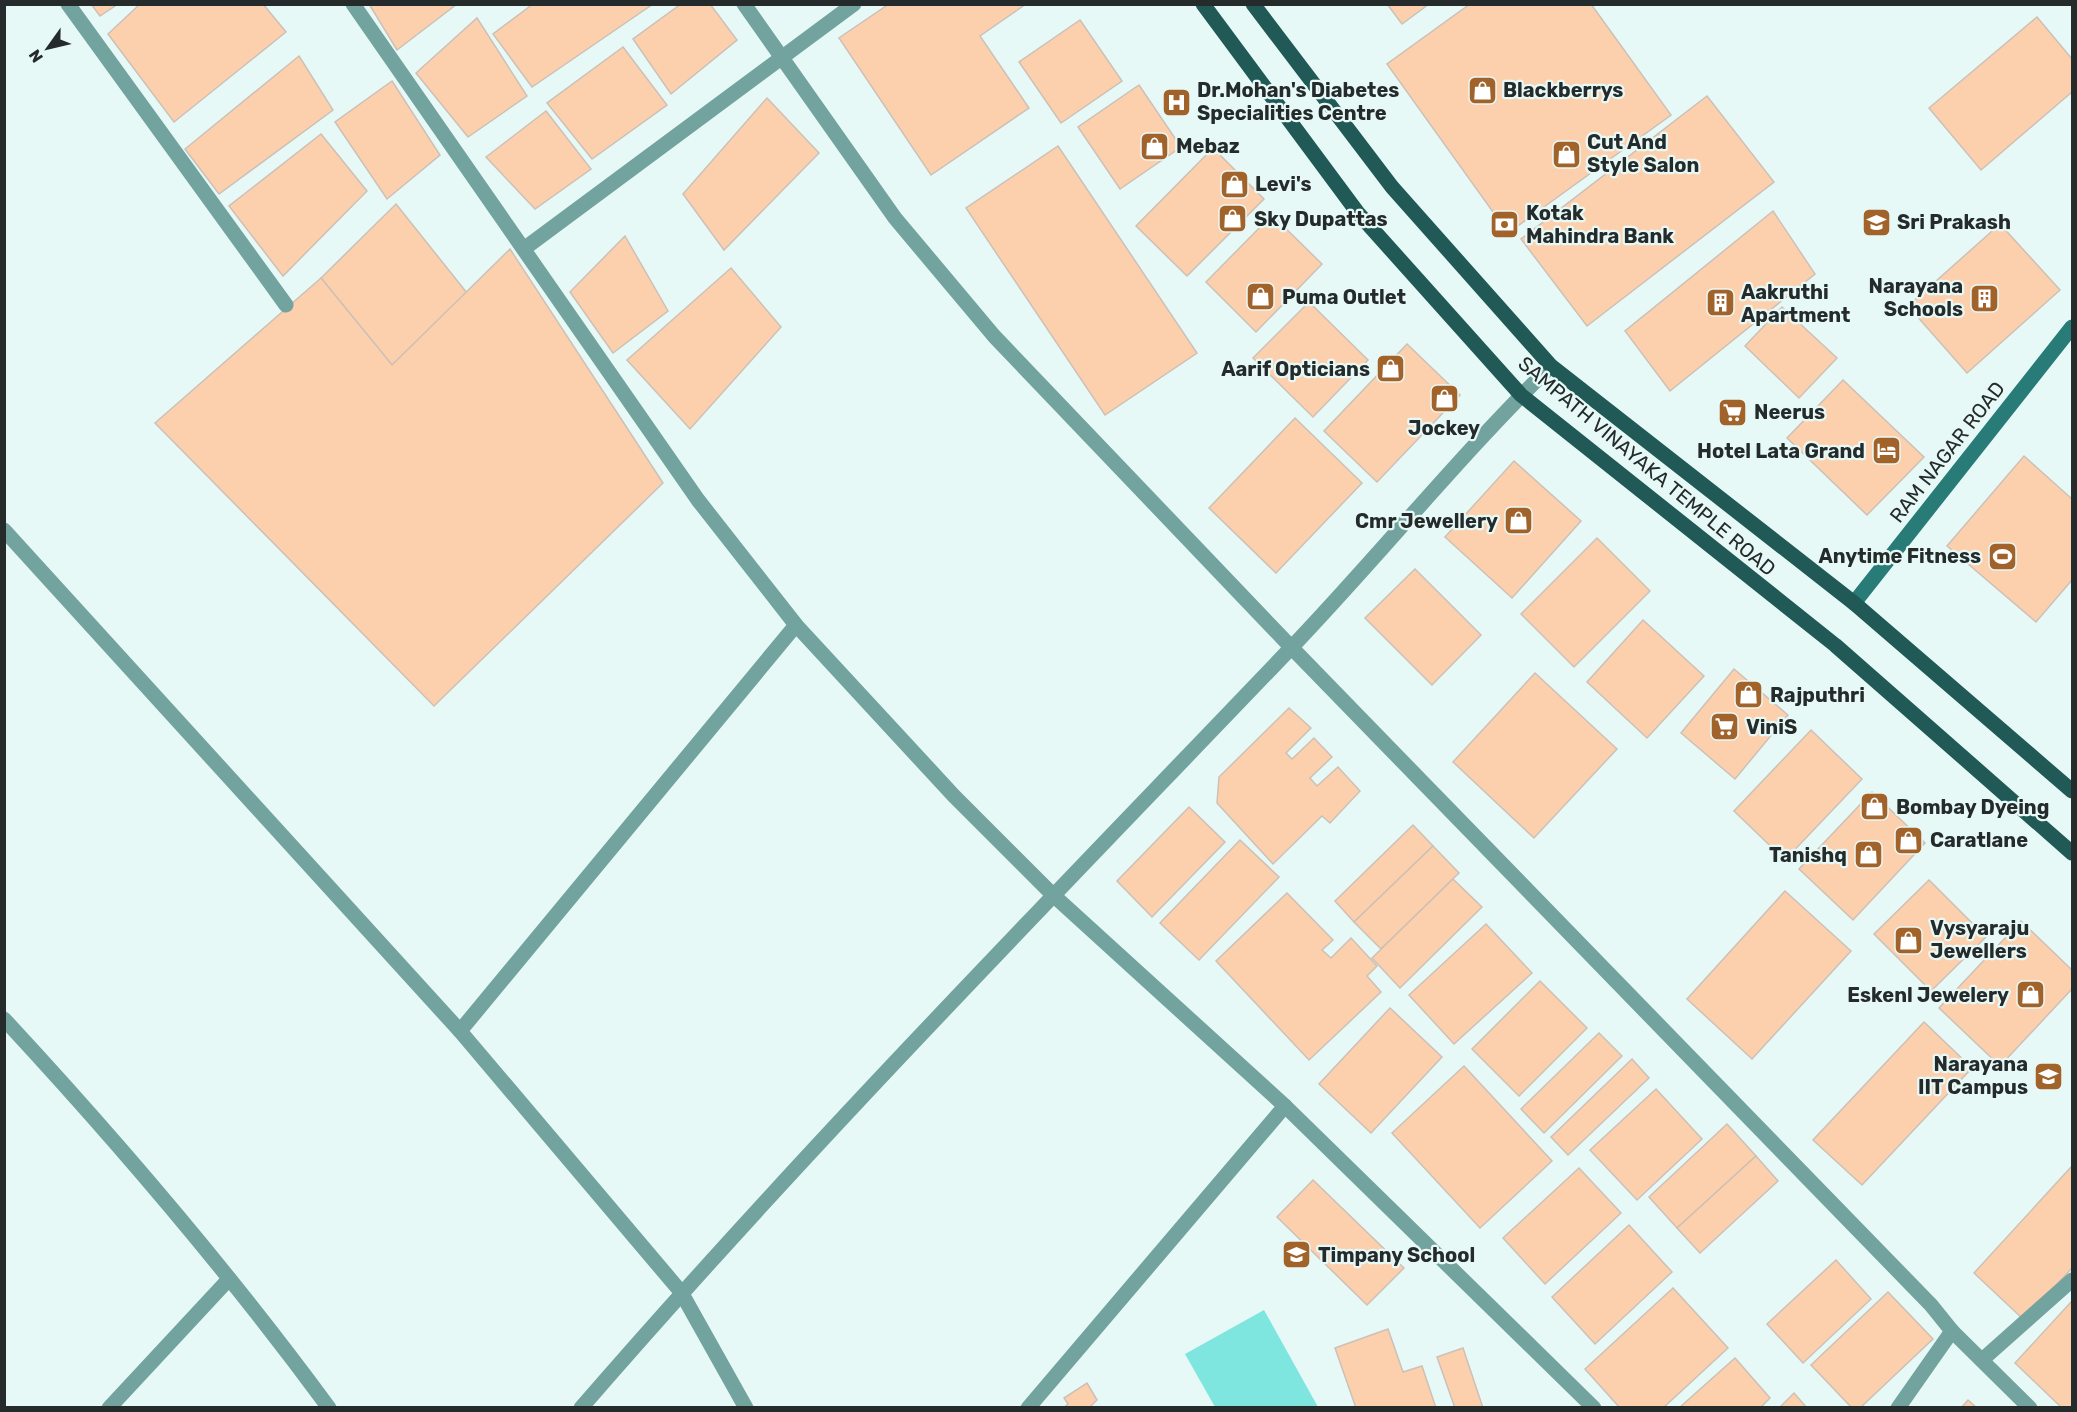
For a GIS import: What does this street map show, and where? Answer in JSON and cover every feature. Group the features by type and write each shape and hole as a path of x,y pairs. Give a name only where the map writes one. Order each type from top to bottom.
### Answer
{"main road":[{"name":"SAMPATH VINAYAKA TEMPLE ROAD","path":"1203,4 1358,213 1435,302 1521,394 1835,645 2073,853"},
{"name":"SAMPATH VINAYAKA TEMPLE ROAD","path":"1253,4 1392,187 1551,366 1854,603 2073,791"}],"street":[{"path":"68,4 286,305"},
{"path":"354,4 698,500 796,625 954,796 1052,894 1285,1106 1594,1407"},
{"path":"744,4 895,218 994,336 1291,647 1923,1296 1952,1331 2030,1407"},
{"path":"525,248 854,4"},
{"name":"RAM NAGAR ROAD","path":"1854,603 2073,327"},
{"path":"581,1407 681,1292 1052,894 1291,647 1521,394 1551,366"},
{"path":"4,530 460,1031 681,1292 746,1407"},
{"path":"460,1031 796,625"},
{"path":"4,1019 101,1124 229,1279 329,1407"},
{"path":"1028,1407 1285,1106"},
{"path":"109,1407 229,1279"},
{"path":"1982,1360 2073,1280"},
{"path":"1898,1407 1952,1331"}],"shaded area":[{"path":"1264,1310 1318,1407 1215,1407 1185,1354"}],"building":[{"path":"91,4 118,4 100,16"},
{"path":"140,4 263,4 286,32 174,122 108,34"},
{"path":"369,4 457,4 397,50"},
{"path":"533,4 653,4 532,87 493,34"},
{"path":"681,4 710,4 737,40 671,94 633,39"},
{"path":"889,4 1026,4 980,36 1029,108 931,175 839,38"},
{"path":"1387,4 1429,4 1402,24"},
{"path":"1470,4 1591,4 1671,115 1508,233 1387,64"},
{"path":"2037,17 2072,59 2072,92 1981,170 1929,108"},
{"path":"477,18 527,96 468,137 416,73"},
{"path":"1080,20 1122,81 1061,123 1019,62"},
{"path":"623,47 667,105 592,159 547,103"},
{"path":"299,56 333,110 219,194 185,149"},
{"path":"392,81 440,155 387,199 335,122"},
{"path":"1139,85 1181,147 1120,189 1078,127"},
{"path":"1707,96 1774,182 1587,326 1521,239"},
{"path":"767,98 819,153 724,250 683,194"},
{"path":"546,111 591,169 535,209 486,157"},
{"path":"321,134 367,191 283,276 229,206"},
{"path":"1058,146 1197,353 1105,415 966,208"},
{"path":"1213,148 1264,199 1187,276 1136,226"},
{"path":"396,204 467,293 392,365 321,278"},
{"name":"Aakruthi Apartment","path":"1773,211 1815,274 1670,391 1625,331"},
{"path":"1272,215 1322,264 1256,332 1206,282"},
{"name":"Narayana Schools","path":"2000,224 2060,290 1967,373 1908,306"},
{"path":"625,236 668,311 613,353 570,292"},
{"path":"510,249 663,483 434,706 155,423 321,278 392,365"},
{"path":"731,268 781,327 690,429 627,360"},
{"path":"1309,302 1368,360 1313,417 1253,358"},
{"path":"1782,307 1837,358 1799,398 1745,346"},
{"path":"1407,344 1460,395 1377,482 1324,431"},
{"path":"1843,380 1924,457 1867,515 1787,438"},
{"path":"1295,418 1362,483 1276,573 1209,508"},
{"path":"2024,456 2072,499 2072,580 2036,622 1947,546"},
{"path":"1514,461 1581,521 1512,598 1445,537"},
{"path":"1597,538 1650,591 1574,667 1521,614"},
{"path":"1415,569 1481,635 1432,685 1365,618"},
{"path":"1643,620 1704,676 1647,738 1587,682"},
{"path":"1734,669 1788,715 1735,779 1681,733"},
{"path":"1535,673 1617,749 1534,838 1453,762"},
{"path":"1289,708 1311,728 1286,753 1292,759 1314,738 1332,757 1310,778 1317,786 1338,767 1360,791 1330,823 1322,816 1273,864 1217,803 1219,777"},
{"path":"1811,730 1862,779 1785,860 1734,811"},
{"path":"1872,792 1925,843 1853,920 1799,869"},
{"path":"1189,807 1225,842 1152,917 1117,881"},
{"path":"1413,825 1433,846 1354,922 1335,901"},
{"path":"1240,840 1279,877 1199,960 1160,923"},
{"path":"1433,846 1459,873 1381,949 1354,922"},
{"path":"1453,879 1482,907 1400,988 1372,958"},
{"path":"1929,880 1986,937 1931,991 1874,934"},
{"path":"1785,891 1851,951 1752,1059 1687,999"},
{"path":"1287,893 1333,940 1322,950 1331,958 1351,938 1377,966 1367,976 1381,992 1309,1060 1216,961"},
{"path":"2021,921 2072,970 2072,989 2000,1066 1939,1008"},
{"path":"1486,924 1532,973 1454,1044 1409,995"},
{"path":"1540,981 1587,1028 1519,1096 1472,1049"},
{"path":"1390,1008 1442,1057 1371,1133 1319,1084"},
{"path":"1924,1022 1972,1068 1862,1185 1813,1140"},
{"path":"1599,1033 1622,1056 1544,1133 1521,1109"},
{"path":"1632,1059 1649,1078 1568,1155 1551,1137"},
{"path":"1464,1066 1552,1161 1480,1228 1392,1133"},
{"path":"1656,1089 1702,1139 1637,1200 1590,1150"},
{"path":"1727,1124 1756,1156 1677,1228 1649,1197"},
{"path":"1756,1156 1778,1181 1700,1253 1677,1228"},
{"path":"2072,1166 2072,1268 2024,1320 1974,1273"},
{"path":"1579,1168 1621,1213 1545,1284 1503,1238"},
{"path":"1313,1180 1404,1268 1367,1305 1277,1217"},
{"path":"1629,1225 1672,1272 1595,1344 1552,1297"},
{"path":"1836,1260 1871,1299 1803,1363 1767,1324"},
{"path":"1673,1288 1728,1348 1663,1408 1620,1408 1585,1369"},
{"path":"1888,1292 1933,1339 1860,1408 1852,1408 1811,1365"},
{"path":"2072,1301 2072,1408 2062,1408 2015,1363"},
{"path":"1388,1329 1403,1372 1422,1366 1436,1408 1356,1408 1335,1348"},
{"path":"1463,1348 1483,1408 1455,1408 1437,1357"},
{"path":"1735,1358 1770,1398 1760,1408 1679,1408"},
{"path":"1087,1383 1097,1400 1089,1408 1064,1408 1068,1404 1064,1398"},
{"path":"1794,1393 1807,1408 1779,1408"},
{"path":"1968,1400 1977,1408 1961,1408"}],"place":[{"name":"Blackberrys","path":"1482,90"},
{"name":"Dr.Mohan's Diabetes Specialities Centre","path":"1176,102"},
{"name":"Mebaz","path":"1155,146"},
{"name":"Cut And Style Salon","path":"1566,154"},
{"name":"Levi's","path":"1234,184"},
{"name":"Sky Dupattas","path":"1233,219"},
{"name":"Sri Prakash","path":"1876,222"},
{"name":"Kotak Mahindra Bank","path":"1505,224"},
{"name":"Puma Outlet","path":"1261,297"},
{"name":"Narayana Schools","path":"1984,298"},
{"name":"Aakruthi Apartment","path":"1720,303"},
{"name":"Aarif Opticians","path":"1391,369"},
{"name":"Jockey","path":"1444,398"},
{"name":"Neerus","path":"1733,412"},
{"name":"Hotel Lata Grand","path":"1886,451"},
{"name":"Cmr Jewellery","path":"1519,521"},
{"name":"Anytime Fitness","path":"2002,556"},
{"name":"Rajputhri","path":"1749,695"},
{"name":"ViniS","path":"1725,727"},
{"name":"Bombay Dyeing","path":"1875,807"},
{"name":"Caratlane","path":"1909,840"},
{"name":"Tanishq","path":"1868,855"},
{"name":"Vysyaraju Jewellers","path":"1909,940"},
{"name":"Eskenl Jewelery","path":"2030,995"},
{"name":"Narayana IIT Campus","path":"2049,1076"},
{"name":"Timpany School","path":"1297,1255"}]}
